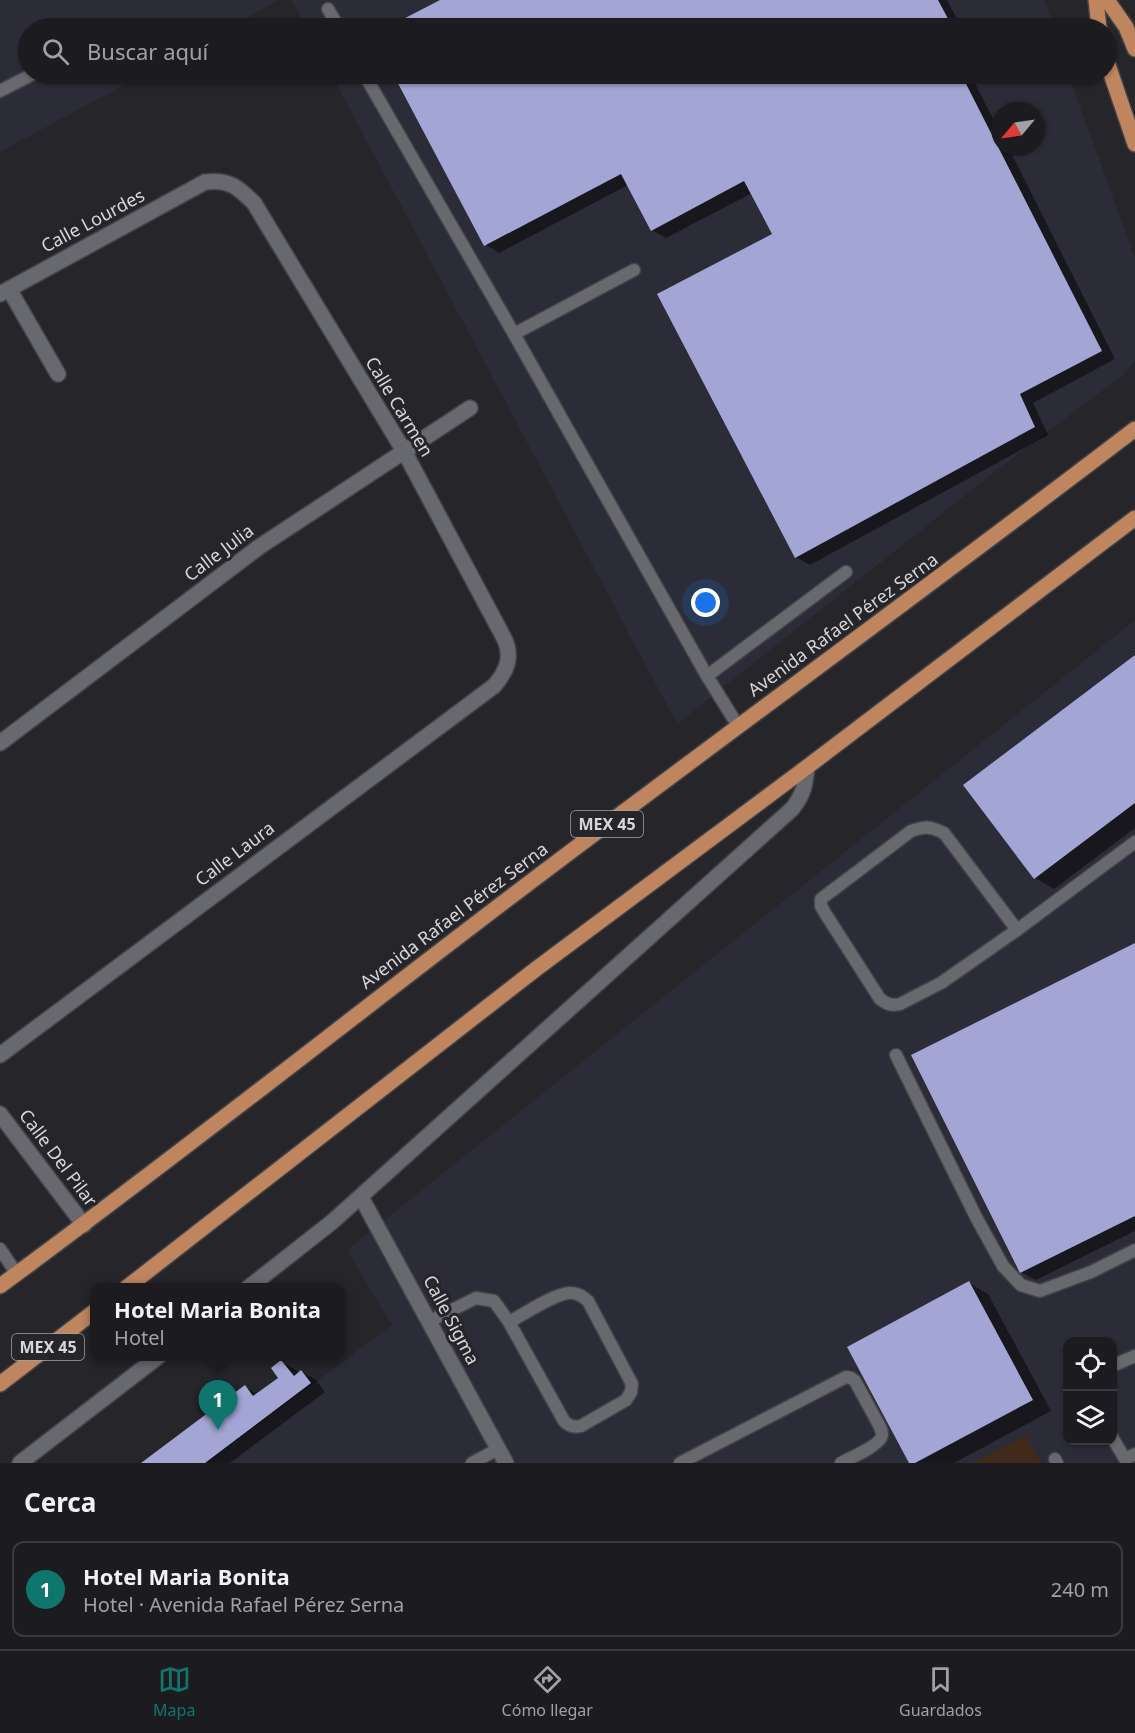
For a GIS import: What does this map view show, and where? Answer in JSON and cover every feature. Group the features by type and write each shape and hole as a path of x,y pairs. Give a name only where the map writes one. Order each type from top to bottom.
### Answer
{"main road":[{"path":"1096,0 1099,18"},
{"path":"1107,0 1126,27 1135,49"},
{"path":"1115,84 1135,144"},
{"name":"Avenida Rafael Pérez Serna","path":"0,1286 84,1225 527,885 738,726 974,553 1135,429"},
{"path":"131,1283 536,969 1135,518"},
{"name":"MEX 45","path":"0,1384 90,1315"}],"street":[{"name":"Calle Carmen","path":"205,182 218,181 233,185 254,203 404,451 507,645 508,664 494,686"},
{"name":"Calle Lourdes","path":"5,291 205,182"},
{"path":"5,291 58,374"},
{"name":"Calle Julia","path":"0,743 259,547 470,408"},
{"name":"Calle Laura","path":"0,1055 494,686"},
{"path":"253,1283 361,1197 792,808 800,799 805,788 807,767"},
{"name":"Calle Del Pilar","path":"0,1114 84,1225"},
{"name":"Calle Sigma","path":"361,1197 506,1463"},
{"path":"20,1463 153,1361"}],"lane":[{"path":"328,9 333,18"},
{"path":"0,91 18,82"},
{"path":"370,84 707,676 738,726"},
{"path":"514,334 634,270"},
{"path":"707,676 846,572"},
{"path":"1017,930 944,833 931,827 911,831 821,899 821,906 825,914 880,999 893,1006 941,983 1017,930 1135,842"},
{"path":"1107,864 1135,854"},
{"path":"896,1055 1002,1266 1021,1285 1040,1291 1091,1272 1135,1250"},
{"path":"0,1249 16,1274"},
{"path":"430,1321 476,1298 494,1301 509,1322 564,1421 573,1427 581,1426 626,1400 631,1392 632,1384 588,1300 579,1294 568,1293 555,1298 509,1322"},
{"path":"1117,1364 1135,1356"},
{"path":"687,1461 846,1377 855,1381 879,1425 882,1438 841,1463"},
{"path":"1117,1442 1129,1459"},
{"path":"472,1463 498,1449"}],"shaded area":[{"path":"0,0 279,0 246,18 18,18 18,84 126,84 0,152"},
{"path":"292,0 1045,0 1051,18 302,18"},
{"path":"336,84 1072,84 1135,258 1135,360 1123,375 1002,466 677,724"},
{"path":"1135,620 1135,1463 207,1463 392,1325 347,1250"},
{"path":"1026,1435 1041,1463 973,1463"}],"building":[{"path":"440,0 938,0 948,18 405,18"},
{"path":"398,84 966,84 991,133 991,156 1003,156 1102,351 1020,394 1035,427 795,558 657,294 772,234 744,181 651,231 621,174 484,246"},
{"path":"1135,655 1135,803 1034,879 963,785"},
{"path":"1135,943 1135,1216 1020,1273 911,1055"},
{"path":"969,1281 1033,1400 915,1463 909,1463 847,1347"},
{"path":"282,1361 294,1376 301,1370 311,1383 205,1463 141,1463 245,1385 253,1396 278,1378 271,1368"}],"place":[{"name":"Hotel Maria Bonita","path":"218,1430"}]}
